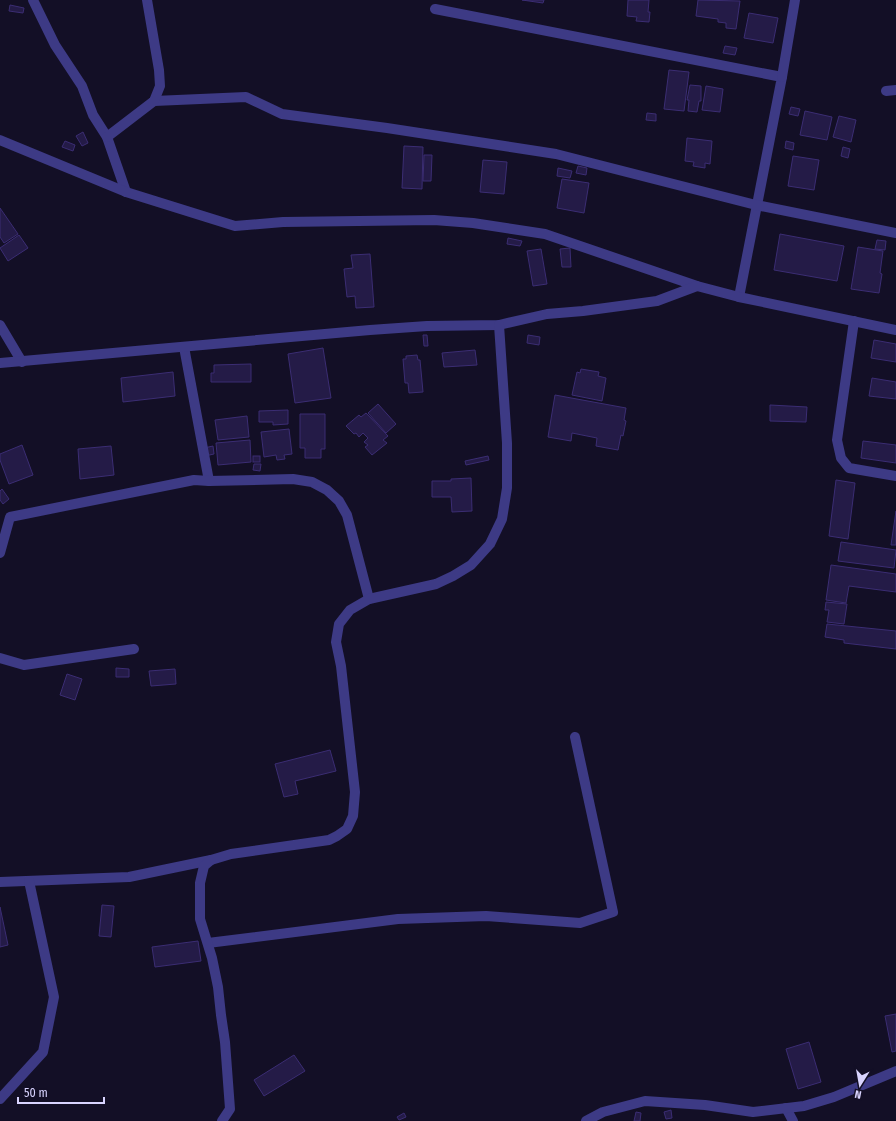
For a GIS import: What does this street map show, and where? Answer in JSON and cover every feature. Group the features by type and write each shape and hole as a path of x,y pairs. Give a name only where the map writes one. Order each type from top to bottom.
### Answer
{"street":[{"path":"33,0 56,44 82,86 93,115 107,137 126,192"},
{"path":"107,137 154,101 160,86 147,0"},
{"path":"738,297 782,77 795,0"},
{"path":"435,9 782,77"},
{"path":"154,101 246,97 282,114 387,128 556,154 756,206 896,233"},
{"path":"0,140 126,192 235,226 283,222 434,220 473,223 545,234 697,286 738,297 896,330"},
{"path":"0,364 370,330 427,326 499,325 547,314 583,311 657,301 697,286"},
{"path":"854,321 837,440 841,458 849,468 896,476"},
{"path":"0,325 22,362"},
{"path":"0,882 129,877 211,860 231,854 328,840 337,836 346,829 353,816 355,792 341,666 336,642 339,624 350,610 369,600 436,584 453,576 471,565 490,544 502,519 507,488 507,443 499,325"},
{"path":"184,347 209,481"},
{"path":"0,553 10,517 194,480 293,479 312,482 327,490 339,501 348,515 369,600"},
{"path":"0,658 24,665 134,649"},
{"path":"208,943 398,918 486,916 580,923 613,912 575,737"},
{"path":"211,860 204,866 200,883 200,919 208,943 218,987 227,1060 230,1109 222,1121"},
{"path":"0,1098 43,1052 54,997 29,881"},
{"path":"586,1121 603,1112 645,1102 705,1105 753,1112 804,1106 834,1097 896,1071"},
{"path":"786,1108 793,1121"}],"building":[{"path":"522,0 544,0 543,3"},
{"path":"628,0 649,0 649,22 636,21 637,17 627,16"},
{"path":"698,0 740,1 736,29 726,28 726,23 718,22 718,19 696,16"},
{"path":"10,5 24,8 23,13 9,11"},
{"path":"749,13 778,18 773,43 744,38"},
{"path":"725,46 737,48 735,55 723,53"},
{"path":"669,70 689,72 684,111 664,109"},
{"path":"690,85 701,86 701,101 699,101 697,112 688,111 689,100 687,100"},
{"path":"706,86 723,89 720,112 702,110"},
{"path":"791,107 800,109 798,116 789,114"},
{"path":"805,111 832,117 827,140 800,135"},
{"path":"647,113 656,114 656,121 646,120"},
{"path":"839,116 856,120 851,142 833,137"},
{"path":"83,132 88,143 82,146 76,136"},
{"path":"687,138 712,141 710,164 705,163 705,168 693,166 694,162 685,161"},
{"path":"65,141 75,145 73,151 62,147"},
{"path":"786,141 794,143 793,150 785,148"},
{"path":"404,146 423,147 422,189 402,188"},
{"path":"843,147 850,149 848,158 841,156"},
{"path":"424,155 432,155 431,181 423,181"},
{"path":"793,156 819,160 814,190 788,186"},
{"path":"483,160 507,162 504,194 480,192"},
{"path":"578,166 587,168 586,175 576,173"},
{"path":"558,168 572,171 570,178 557,176"},
{"path":"562,179 589,183 584,213 557,208"},
{"path":"0,208 18,234 4,243 0,237"},
{"path":"780,234 844,246 837,281 774,270"},
{"path":"19,235 28,248 8,261 0,248"},
{"path":"508,238 522,241 520,246 507,244"},
{"path":"877,240 886,241 885,250 875,249"},
{"path":"858,247 883,251 879,293 851,289"},
{"path":"570,248 571,267 562,267 560,249"},
{"path":"541,249 547,284 533,286 527,251"},
{"path":"370,254 374,307 356,308 355,296 347,297 344,269 353,268 351,255"},
{"path":"423,335 427,335 428,346 424,346"},
{"path":"528,335 540,337 539,345 527,343"},
{"path":"874,340 896,344 896,362 871,358"},
{"path":"323,348 331,398 295,403 288,354"},
{"path":"475,350 477,365 444,367 442,353"},
{"path":"417,355 418,360 420,360 423,392 409,393 408,383 405,383 403,359 406,359 406,356"},
{"path":"251,364 251,382 211,382 211,373 214,373 214,365"},
{"path":"581,369 599,372 598,376 606,378 602,401 572,395 577,372 580,373"},
{"path":"173,372 175,396 123,402 121,378"},
{"path":"872,378 896,382 896,399 869,396"},
{"path":"555,395 626,408 624,420 626,421 618,450 596,446 597,438 572,433 571,441 548,437"},
{"path":"378,404 396,424 386,433 368,413"},
{"path":"770,405 807,407 806,422 770,421"},
{"path":"288,410 288,424 273,425 273,422 259,422 259,411"},
{"path":"366,413 388,436 383,440 387,443 372,455 365,447 368,445 364,442 368,438 363,433 359,437 346,426 359,415 361,417"},
{"path":"300,414 325,414 325,449 321,449 321,458 305,458 305,448 300,448"},
{"path":"247,416 249,437 218,440 215,420"},
{"path":"289,429 292,454 284,455 285,459 277,460 276,455 264,457 261,432"},
{"path":"250,440 251,462 218,465 216,443"},
{"path":"863,441 896,445 896,463 861,458"},
{"path":"22,445 33,475 9,484 0,460 0,454"},
{"path":"111,446 114,475 80,479 78,449"},
{"path":"213,446 214,454 205,456 204,448"},
{"path":"253,456 260,456 260,462 253,462"},
{"path":"488,456 489,460 466,465 465,461"},
{"path":"254,464 261,464 260,471 253,470"},
{"path":"471,478 472,511 452,512 451,497 432,497 432,481 451,481 451,479"},
{"path":"836,480 855,483 848,539 829,536"},
{"path":"2,489 9,499 3,504 0,500 0,491"},
{"path":"896,511 896,545 891,545"},
{"path":"841,542 896,550 894,568 838,561"},
{"path":"831,565 896,574 896,592 849,586 846,603 826,600"},
{"path":"826,602 847,604 844,624 827,622 829,610 825,610"},
{"path":"827,624 896,631 896,649 844,643 844,640 825,637"},
{"path":"116,668 129,669 129,677 116,677"},
{"path":"175,669 176,684 151,686 149,671"},
{"path":"67,674 82,679 75,700 60,695"},
{"path":"330,750 336,771 295,781 298,794 284,797 275,764"},
{"path":"102,905 114,906 111,937 99,936"},
{"path":"0,907 8,945 0,947"},
{"path":"198,941 201,961 155,967 152,947"},
{"path":"896,1014 896,1051 892,1052 885,1016"},
{"path":"809,1042 821,1082 798,1089 786,1049"},
{"path":"294,1055 305,1071 264,1096 254,1080"},
{"path":"671,1110 672,1118 666,1119 664,1112"},
{"path":"636,1112 641,1113 640,1121 634,1121"},
{"path":"404,1113 406,1117 399,1120 397,1117"}]}
